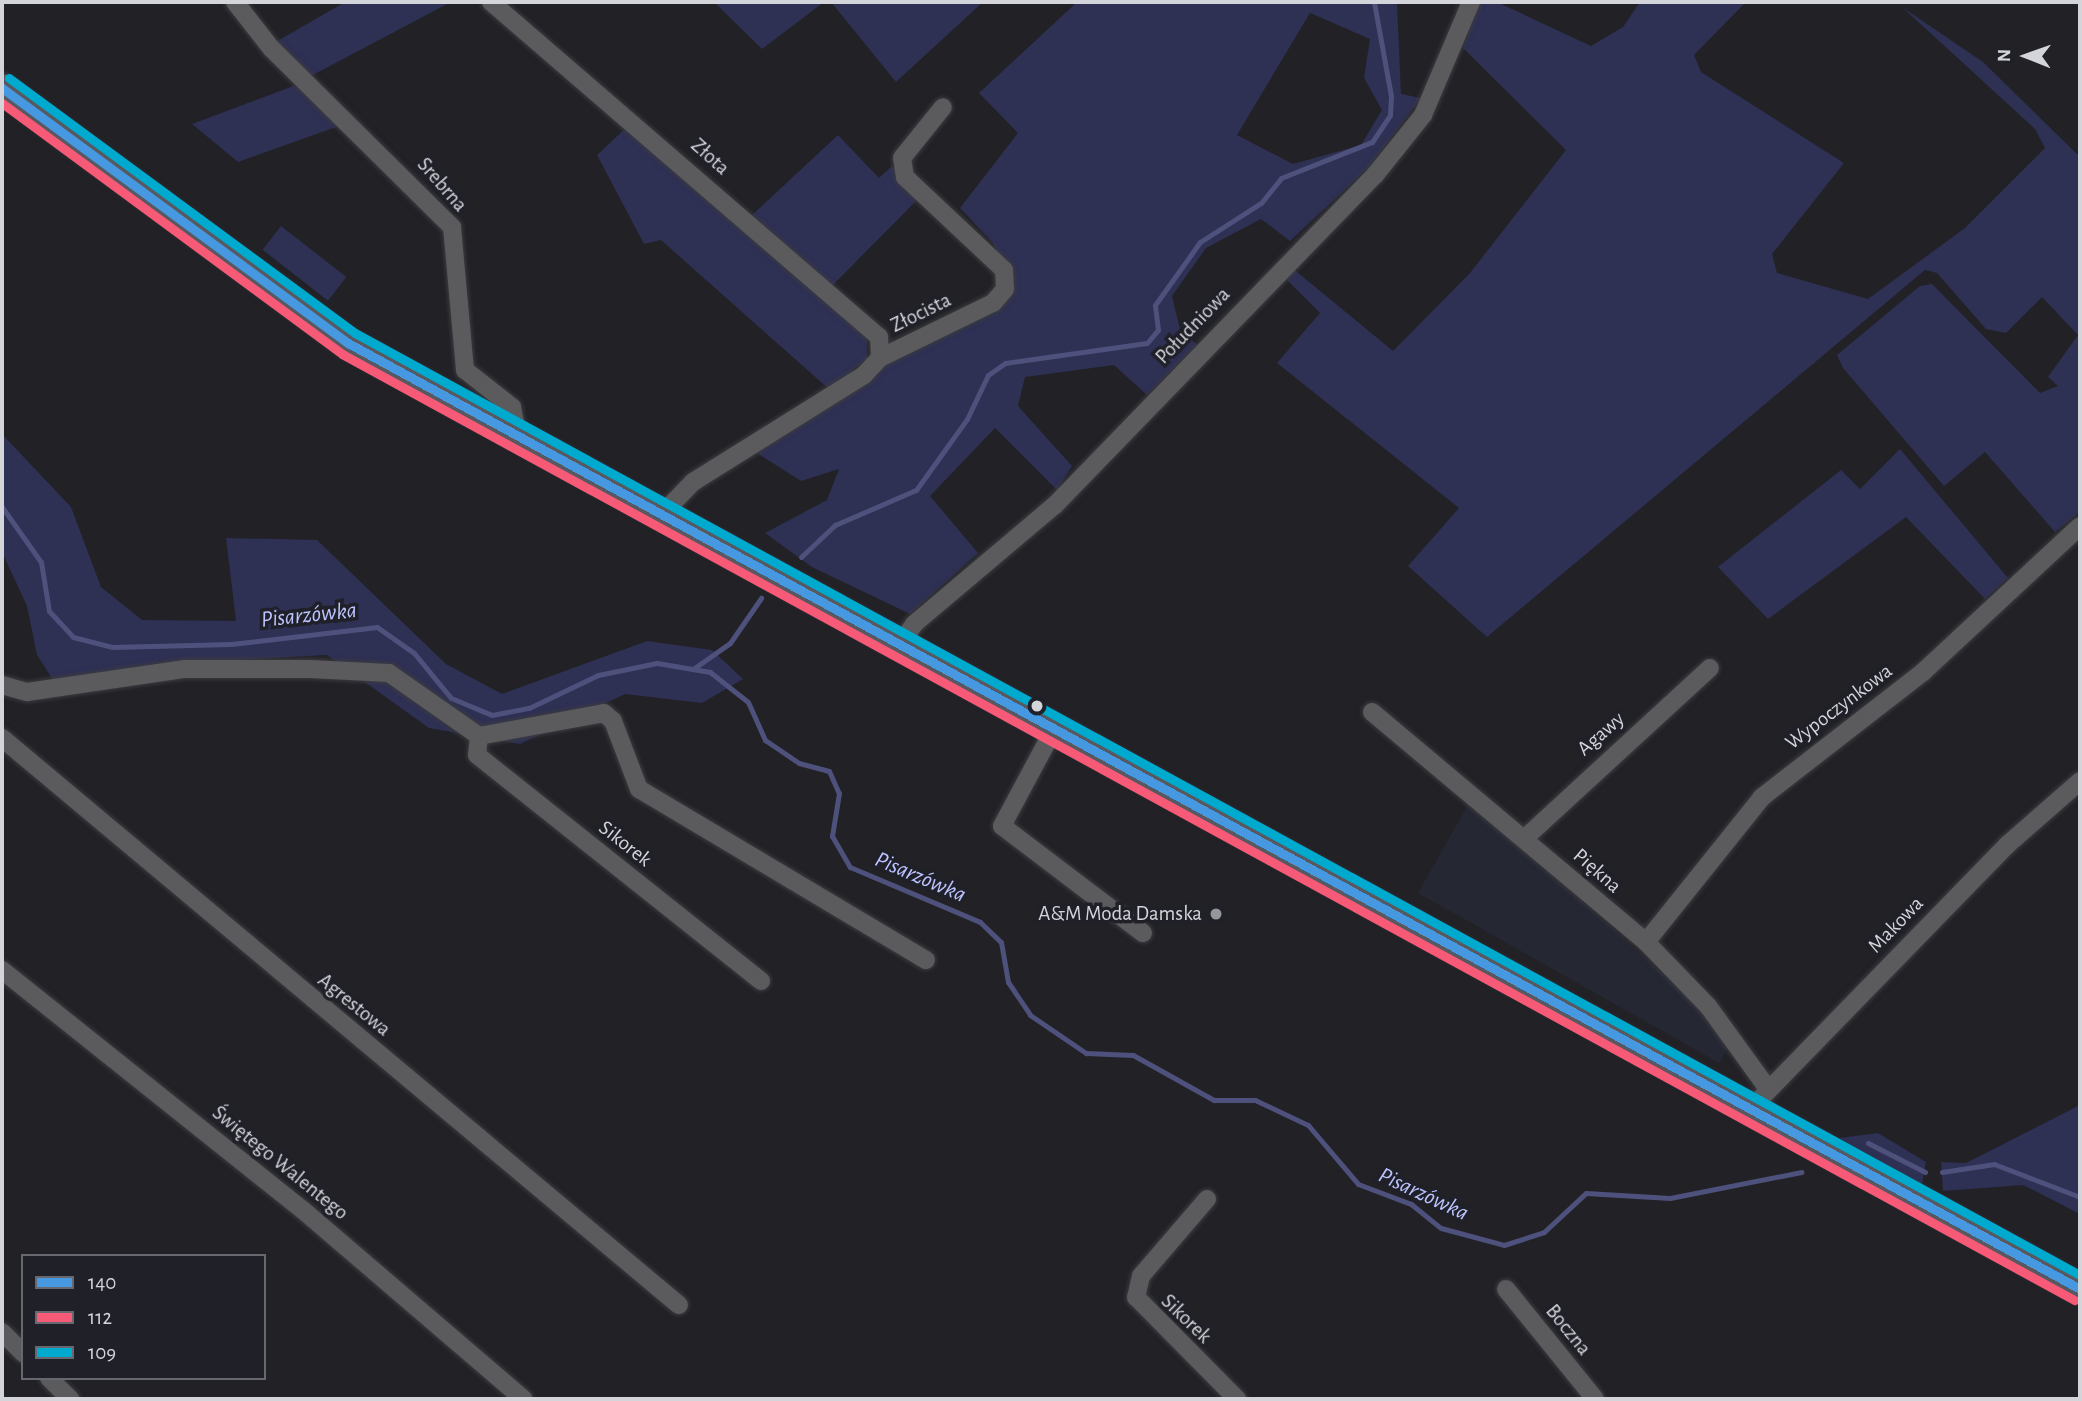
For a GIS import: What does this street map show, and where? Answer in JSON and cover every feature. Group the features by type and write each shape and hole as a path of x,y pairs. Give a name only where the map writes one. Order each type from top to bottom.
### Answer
{"main road":[{"path":"2,88 319,325 518,438 1054,729 1761,1100 2080,1289"}],"street":[{"name":"Srebrna","path":"235,2 271,48 452,227 465,370 512,407 518,438"},
{"name":"Złota","path":"491,2 878,337 880,358"},
{"name":"Południowa","path":"899,645 914,624 1055,505 1376,176 1423,115 1471,2"},
{"name":"Złocista","path":"661,515 692,482 864,375 880,358 993,303 1005,289 1004,270 905,177 902,158 943,107"},
{"name":"Wypoczynkowa","path":"1646,942 1762,797 1923,672 2080,526"},
{"name":"Agawy","path":"1525,838 1710,668"},
{"path":"2,685 27,692 185,669 389,673 478,736 604,713 613,721 639,789 926,960"},
{"name":"Piękna","path":"1372,712 1646,942 1708,1006 1761,1100"},
{"path":"1054,729 1002,826 1143,933"},
{"name":"Sikorek","path":"478,736 477,755 761,981"},
{"name":"Agrestowa","path":"2,738 679,1305"},
{"name":"Makowa","path":"1761,1100 2007,845 2080,781"},
{"name":"Świętego Walentego","path":"2,970 304,1211 523,1399"},
{"name":"Sikorek","path":"1207,1199 1141,1276 1136,1297 1237,1399"},
{"name":"Boczna","path":"1506,1289 1595,1399"},
{"path":"2,1332 21,1351"},
{"path":"50,1380 71,1399"}],"shaded area":[{"path":"345,2 451,2 311,76 274,43"},
{"path":"714,2 824,2 762,49"},
{"path":"831,2 983,2 896,82"},
{"path":"1077,2 1397,2 1401,94 1421,98 1369,167 1290,241 1261,219 1206,248 1172,296 1180,329 1197,345 1147,395 1114,365 1025,377 1018,406 1072,466 1057,490 995,428 930,496 978,553 910,614 812,567 765,533 827,500 839,469 801,481 752,450 887,362 1001,305 1013,290 993,243 960,208 1018,133 979,93","holes":["1310,13 1370,39 1364,78 1382,110 1361,145 1293,164 1237,135"]},
{"path":"1479,2 1497,2 1591,46 1623,27 1640,2 1746,2 1694,55 1701,72 1844,163 1772,254 1777,273 1868,299 1965,228 2045,148 2035,129 1902,7 1983,62 2080,157 2080,512 2055,532 1985,452 1944,486 1843,368 1837,355 1920,286 1932,284 2040,393 2058,386 2048,377 2078,335 2042,297 2006,333 1986,329 1937,273 1925,270 1487,637 1408,566 1459,508 1277,363 1320,313 1282,275 1291,267 1393,351 1470,273 1566,150 1463,48"},
{"path":"296,85 339,126 238,162 192,124"},
{"path":"629,125 867,339 867,358 830,390 661,240 644,244 597,155"},
{"path":"838,135 879,178 892,166 918,199 832,286 750,217"},
{"path":"281,226 346,277 328,301 263,250"},
{"path":"2,434 71,507 101,587 142,620 236,621 226,538 317,540 446,664 502,694 647,641 712,650 743,679 702,703 625,694 520,744 429,728 327,655 185,663 58,688 37,655 27,606 2,552"},
{"path":"1900,449 2008,578 1985,599 1906,517 1768,619 1718,567 1841,470 1860,489"},
{"path":"1470,801 1692,1000 1728,1048 1719,1063 1418,893"},
{"path":"2080,1105 2080,1214 2023,1185 1943,1191 1941,1162 1966,1163"},
{"path":"1878,1133 1926,1162 1922,1184 1839,1138"}],"waterway":[{"path":"801,557 835,525 916,490 967,419 988,375 1005,363 1147,343 1158,330 1155,305 1200,242 1261,203 1281,178 1372,142 1390,115 1391,96 1374,2"},
{"name":"Pisarzówka","path":"2,507 41,562 49,611 73,637 112,647 231,644 377,627 414,653 451,698 492,715 529,708 598,675 657,663 710,672 748,702 765,740 799,763 829,771 839,793 832,836 850,867 980,922 1001,942 1008,982 1030,1015 1086,1053 1133,1055 1214,1100 1255,1100 1308,1125 1358,1184 1411,1204 1441,1228 1504,1245 1544,1232 1586,1193 1670,1198 1801,1172"},
{"path":"693,669 730,643 761,598"},
{"name":"Pisarzówka","path":"1868,1143 1925,1172"},
{"name":"Pisarzówka","path":"1942,1172 1994,1164 2080,1197"}],"transit line":[{"name":"109","path":"9,78 355,333 2080,1275"},
{"name":"140","path":"2,88 348,343 2080,1289"},
{"name":"112","path":"2,103 342,354 2074,1300"}],"place":[{"name":"A&M Moda Damska","path":"1216,914"}]}
